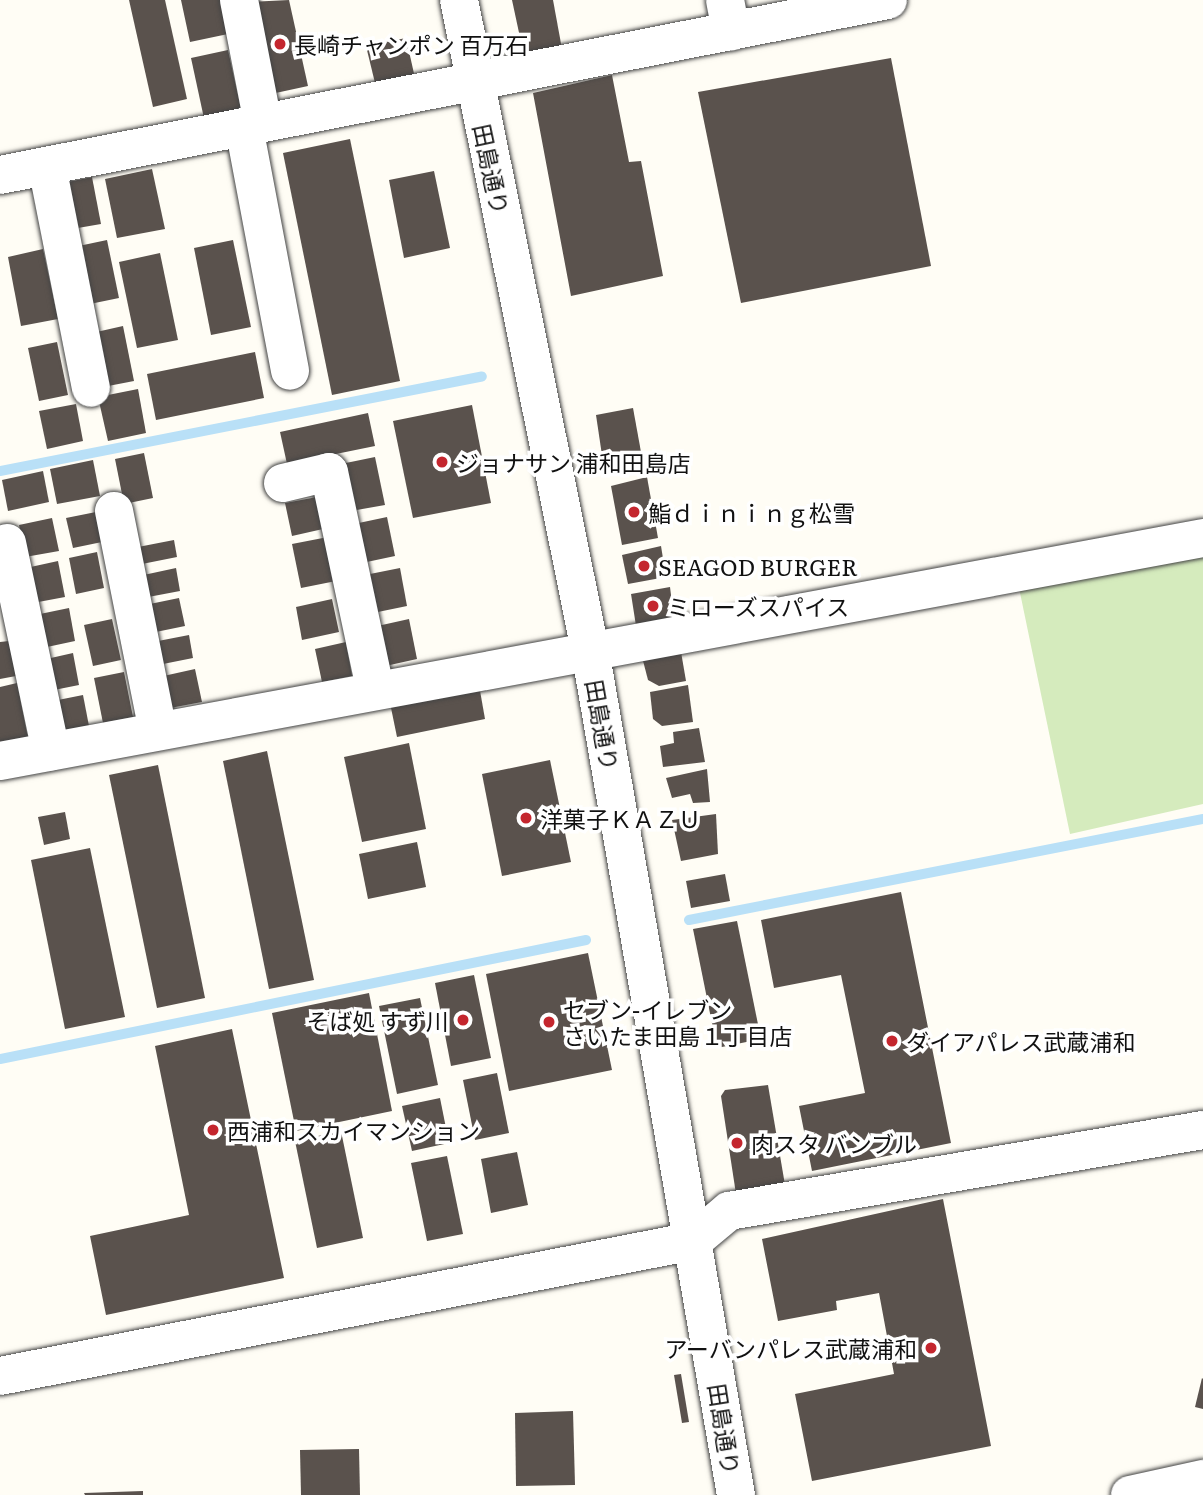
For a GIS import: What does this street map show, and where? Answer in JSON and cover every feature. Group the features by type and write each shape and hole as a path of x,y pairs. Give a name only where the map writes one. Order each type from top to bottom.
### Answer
{"street":[{"path":"239,0 253,125 290,371"},
{"name":"田島通り","path":"459,0 590,650 736,1495"},
{"path":"0,175 474,82 728,16 888,0"},
{"path":"47,166 91,388"},
{"path":"284,483 329,472 375,688"},
{"path":"114,511 158,731"},
{"path":"0,761 375,688 1203,538"},
{"path":"7,543 51,751"},
{"path":"0,1376 693,1241 723,1213 1203,1130"},
{"path":"1130,1495 1203,1479"}],"green space":[{"path":"1203,547 1203,804 1070,834 1018,583"}],"building":[{"path":"129,0 165,0 187,99 153,107"},
{"path":"181,0 220,0 228,34 190,42"},
{"name":"長崎チャンポン 百万石","path":"289,0 308,86 271,94 251,2"},
{"path":"512,0 553,0 562,49 524,56"},
{"path":"406,38 415,78 376,87 366,46"},
{"path":"228,50 242,114 205,123 191,58"},
{"path":"891,58 931,266 741,303 698,92"},
{"path":"612,75 629,162 641,161 663,276 571,296 533,93"},
{"path":"350,139 400,381 332,395 283,153"},
{"path":"152,169 165,229 117,238 105,179"},
{"path":"434,171 450,248 404,258 389,180"},
{"path":"92,177 101,224 72,229 63,183"},
{"path":"107,240 119,298 85,305 74,247"},
{"path":"233,240 251,327 211,335 194,248"},
{"path":"43,249 58,319 21,326 8,257"},
{"path":"160,253 178,340 137,348 119,262"},
{"path":"123,326 134,381 103,387 92,333"},
{"path":"57,342 68,395 39,401 28,348"},
{"path":"255,352 264,398 156,420 147,374"},
{"path":"138,389 146,433 108,441 98,397"},
{"path":"76,404 83,441 47,449 39,411"},
{"name":"ジョナサン 浦和田島店","path":"472,405 491,503 413,518 393,421"},
{"path":"633,408 643,463 603,462 596,415"},
{"path":"368,413 375,446 287,464 280,432"},
{"path":"144,453 153,498 124,504 115,459"},
{"path":"375,457 385,505 351,511 341,464"},
{"path":"93,460 100,496 57,504 50,469"},
{"path":"43,471 49,502 8,511 2,480"},
{"name":"鮨ｄｉｎｉｎｇ松雪","path":"647,477 658,538 622,545 611,486"},
{"path":"317,497 323,529 292,536 285,503"},
{"path":"96,512 102,542 73,548 66,518"},
{"path":"387,517 395,556 362,563 354,524"},
{"path":"52,518 59,551 25,557 19,525"},
{"path":"328,537 336,581 301,588 292,544"},
{"path":"174,540 177,557 142,564 138,547"},
{"name":"SEAGOD BURGER","path":"661,546 666,577 628,584 622,555"},
{"path":"97,552 104,588 76,594 69,558"},
{"path":"58,561 65,597 33,603 26,568"},
{"path":"176,568 180,591 143,598 139,576"},
{"path":"400,568 407,606 373,613 365,575"},
{"name":"ミローズスパイス","path":"670,587 674,618 636,626 631,594"},
{"path":"179,598 185,626 151,633 145,605"},
{"path":"332,599 339,632 302,640 296,607"},
{"path":"69,608 75,641 47,647 40,614"},
{"path":"112,619 121,660 93,666 84,625"},
{"path":"409,619 417,659 381,667 373,627"},
{"path":"189,635 193,658 158,665 153,642"},
{"path":"9,641 16,676 0,679 0,642"},
{"path":"346,642 352,676 322,682 315,649"},
{"path":"680,646 686,681 659,686 648,680 641,653"},
{"path":"73,653 79,685 49,691 42,660"},
{"path":"195,669 202,702 165,709 159,677"},
{"path":"124,672 133,717 103,723 94,678"},
{"path":"17,683 29,743 0,749 0,687"},
{"path":"479,685 485,719 397,737 390,703"},
{"path":"688,685 693,722 662,726 653,719 650,692"},
{"path":"83,695 89,726 60,733 53,701"},
{"path":"699,728 705,762 663,767 660,746 674,743 673,732"},
{"path":"409,743 426,829 362,842 344,757"},
{"path":"267,751 314,980 269,989 223,761"},
{"name":"洋菓子ＫＡＺＵ","path":"550,760 571,862 502,876 482,774"},
{"path":"158,765 205,998 157,1008 109,775"},
{"path":"707,769 710,802 693,803 690,794 672,798 666,778"},
{"path":"65,812 70,839 44,845 38,817"},
{"path":"716,814 718,854 681,861 672,820"},
{"path":"417,842 426,887 368,899 359,854"},
{"path":"90,848 125,1017 65,1029 31,860"},
{"path":"725,874 730,901 691,908 686,881"},
{"name":"ダイアパレス武蔵浦和","path":"901,892 951,1143 812,1171 799,1106 865,1093 841,975 774,988 761,920"},
{"path":"737,921 761,1039 717,1048 693,929"},
{"name":"セブン-イレブン さいたま田島１丁目店","path":"588,953 612,1070 509,1091 486,974"},
{"name":"そば処 すず川","path":"474,975 491,1058 451,1066 435,983"},
{"path":"369,993 392,1111 296,1131 272,1013"},
{"path":"420,998 438,1085 397,1094 379,1006"},
{"name":"西浦和スカイマンション","path":"232,1029 284,1278 106,1315 90,1236 189,1215 155,1046"},
{"path":"497,1073 509,1133 475,1140 463,1080"},
{"path":"768,1085 785,1185 736,1194 721,1096 725,1090"},
{"path":"440,1098 449,1143 412,1151 402,1106"},
{"path":"341,1131 363,1238 317,1248 295,1141"},
{"path":"517,1152 528,1205 491,1213 481,1159"},
{"path":"447,1156 463,1234 427,1241 411,1163"},
{"name":"アーバンパレス武蔵浦和","path":"943,1199 991,1446 812,1481 795,1394 894,1374 879,1293 836,1301 837,1310 778,1321 762,1239"},
{"path":"681,1374 689,1422 682,1423 674,1375"},
{"path":"1203,1379 1203,1409 1195,1407"},
{"path":"573,1411 575,1485 516,1486 515,1413"},
{"path":"359,1449 360,1495 301,1495 300,1450"},
{"path":"143,1491 143,1495 84,1493"}],"waterway":[{"path":"0,471 482,376"},
{"path":"689,920 1203,819"},
{"path":"0,1059 586,940"}],"place":[{"name":"長崎チャンポン 百万石","path":"280,44"},
{"name":"ジョナサン 浦和田島店","path":"442,462"},
{"name":"鮨ｄｉｎｉｎｇ松雪","path":"634,512"},
{"name":"SEAGOD BURGER","path":"644,566"},
{"name":"ミローズスパイス","path":"653,606"},
{"name":"洋菓子ＫＡＺＵ","path":"526,818"},
{"name":"そば処 すず川","path":"463,1020"},
{"name":"セブン-イレブン さいたま田島１丁目店","path":"549,1022"},
{"name":"ダイアパレス武蔵浦和","path":"892,1041"},
{"name":"西浦和スカイマンション","path":"213,1130"},
{"name":"肉スタ バンブル","path":"737,1143"},
{"name":"アーバンパレス武蔵浦和","path":"931,1348"}]}
